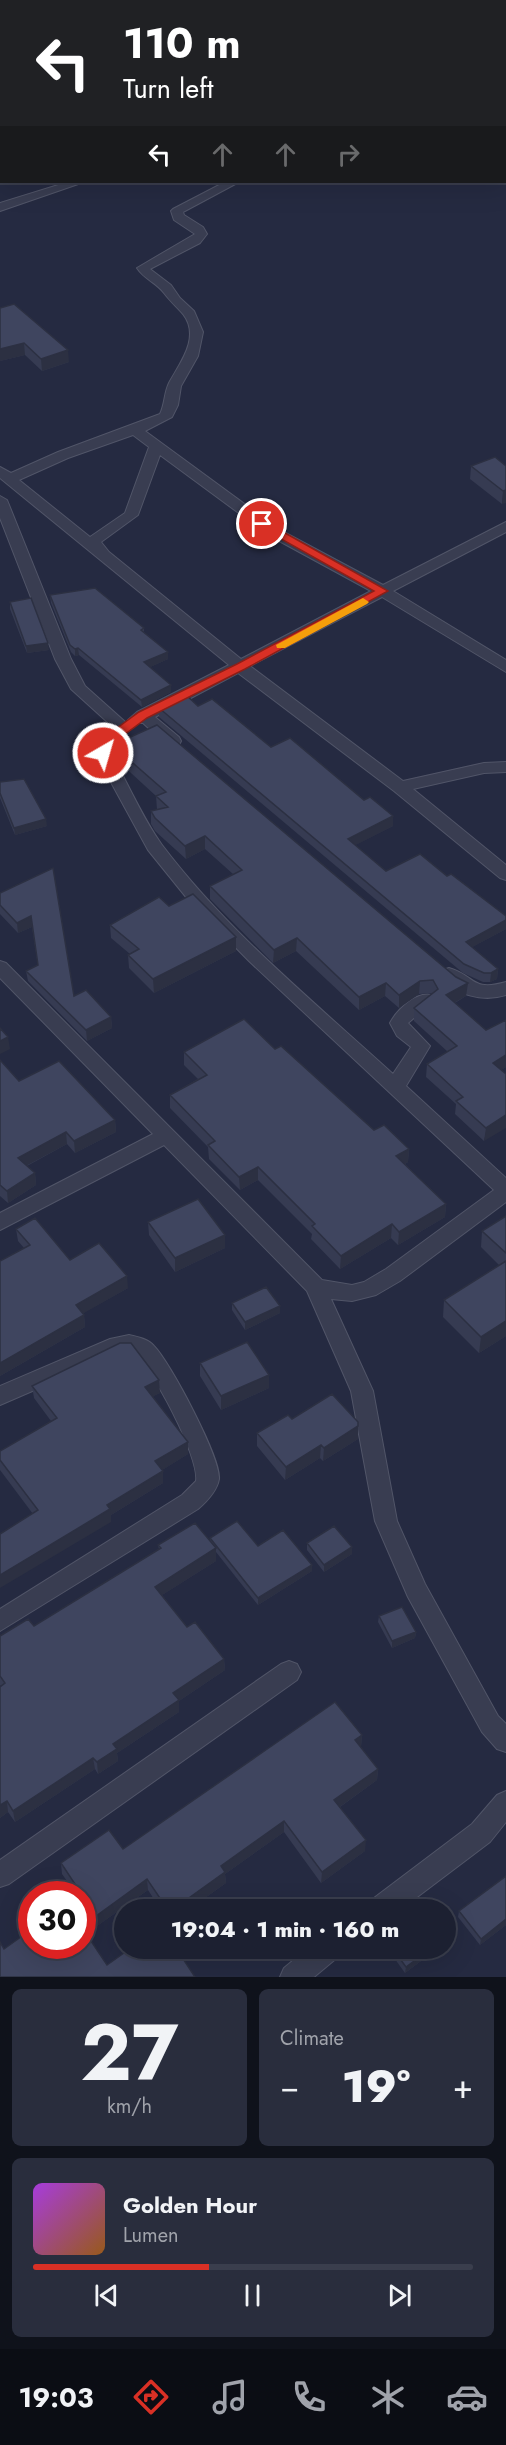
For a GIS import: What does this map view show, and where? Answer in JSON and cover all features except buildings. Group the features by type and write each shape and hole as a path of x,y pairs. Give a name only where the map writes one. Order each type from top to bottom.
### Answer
{"street":[{"path":"0,207 75,183"},
{"path":"105,556 93,541 131,515 161,451 160,432 171,405 174,386 192,356 196,332 193,319 167,288 142,268 196,240 201,234 199,230 176,214 177,211 231,183"},
{"path":"167,288 168,254"},
{"path":"5,475 135,430 165,417"},
{"path":"135,430 275,533 382,591 506,667"},
{"path":"5,475 241,667 400,787 506,874"},
{"path":"0,501 63,659 79,689 124,728"},
{"path":"315,1286 336,1292 352,1293 369,1290 393,1275 506,1191 255,957 192,893 154,846 103,753 106,742 143,715 241,667 506,526"},
{"path":"143,715 186,752"},
{"path":"400,787 484,768 506,766"},
{"path":"437,964 475,992 495,992 506,988"},
{"path":"0,967 315,1286 362,1391 386,1521 416,1590 490,1724 506,1741"},
{"path":"395,1087 422,1046 403,1031 399,1023 402,1017 426,1000"},
{"path":"0,1222 167,1135"},
{"path":"0,1396 117,1345 130,1343 148,1352 159,1367 186,1419 209,1478 202,1491 190,1502 0,1621"},
{"path":"0,1875 289,1672"},
{"path":"394,1899 481,1833 506,1803"},
{"path":"293,1977 315,1959"}],"slow traffic":[{"path":"281,645 363,602"}],"route":[{"path":"103,753 106,742 143,715 241,667 382,591 262,524"}]}
